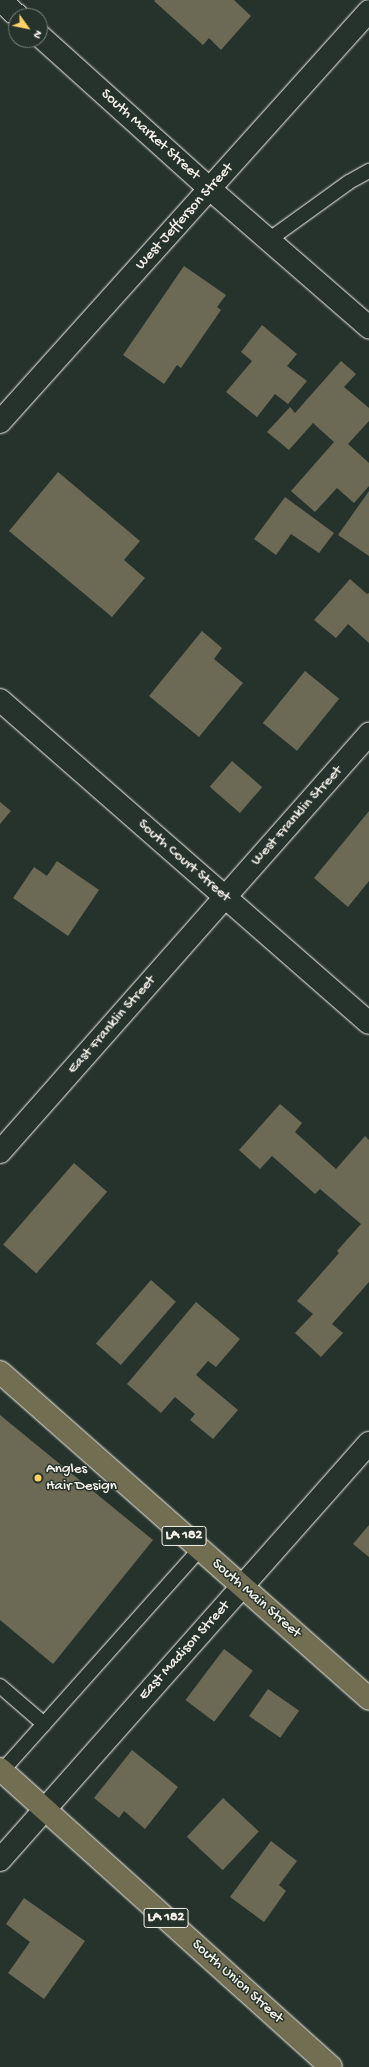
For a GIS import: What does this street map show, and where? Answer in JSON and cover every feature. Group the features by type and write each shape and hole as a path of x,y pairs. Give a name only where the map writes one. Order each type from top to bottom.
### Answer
{"main road":[{"name":"South Main Street","path":"0,1372 369,1699"},
{"name":"South Union Street","path":"1,1770 331,2067"}],"street":[{"path":"0,0 9,8"},
{"name":"West Jefferson Street","path":"0,422 369,11"},
{"name":"South Market Street","path":"48,43 210,189 270,239 369,327"},
{"name":"South Court Street","path":"0,700 369,1023"},
{"name":"West Franklin Street","path":"225,897 369,734"},
{"name":"East Franklin Street","path":"0,1152 225,897"},
{"name":"East Madison Street","path":"0,1860 369,1443"}],"lane":[{"path":"270,239 349,182 369,171"},
{"path":"1,1770 200,1550"},
{"path":"0,1686 44,1724"}],"building":[{"path":"234,0 251,16 221,50 209,38 203,45 154,1"},
{"path":"184,266 226,295 217,307 221,310 181,368 177,365 164,384 123,355"},
{"path":"262,325 297,354 287,366 307,381 288,404 275,394 257,417 226,392 252,361 241,352"},
{"path":"341,361 356,374 344,387 369,408 369,421 348,444 369,463 369,486 354,503 337,488 315,512 291,491 334,442 313,423 289,450 267,432 290,407 295,413"},
{"path":"58,472 140,541 124,560 145,578 112,617 9,531"},
{"path":"369,491 369,556 338,535"},
{"path":"285,497 334,533 319,553 291,534 276,555 254,539"},
{"path":"350,579 367,594 369,593 369,643 348,624 336,638 314,620"},
{"path":"202,631 222,648 214,659 243,683 199,737 149,696"},
{"path":"305,671 339,699 297,751 263,723"},
{"path":"232,761 262,787 240,813 210,787"},
{"path":"0,802 11,811 0,824"},
{"path":"369,811 369,881 348,907 314,878"},
{"path":"57,861 99,890 68,936 13,898 34,867 47,876"},
{"path":"280,1104 302,1123 295,1132 336,1169 365,1136 369,1140 369,1282 332,1324 343,1333 321,1357 295,1333 313,1314 297,1301 339,1253 337,1251 361,1224 320,1189 315,1194 272,1156 260,1169 239,1150"},
{"path":"74,1163 107,1192 36,1273 3,1245"},
{"path":"151,1280 176,1302 121,1365 96,1343"},
{"path":"196,1302 240,1339 216,1367 208,1361 196,1375 238,1410 213,1439 190,1420 195,1414 175,1397 161,1413 127,1384"},
{"name":"Angles Hair Design","path":"0,1415 153,1540 53,1664 0,1620"},
{"path":"369,1525 369,1557 353,1544"},
{"path":"224,1649 253,1671 214,1722 185,1700"},
{"path":"268,1689 299,1711 280,1738 249,1716"},
{"path":"132,1750 178,1787 145,1829 124,1811 119,1818 94,1798"},
{"path":"223,1798 259,1831 223,1870 187,1837"},
{"path":"271,1841 297,1861 279,1885 286,1891 264,1922 230,1897"},
{"path":"24,1898 85,1941 44,1999 8,1973 30,1942 6,1924"}],"place":[{"name":"Angles Hair Design","path":"38,1478"}]}
